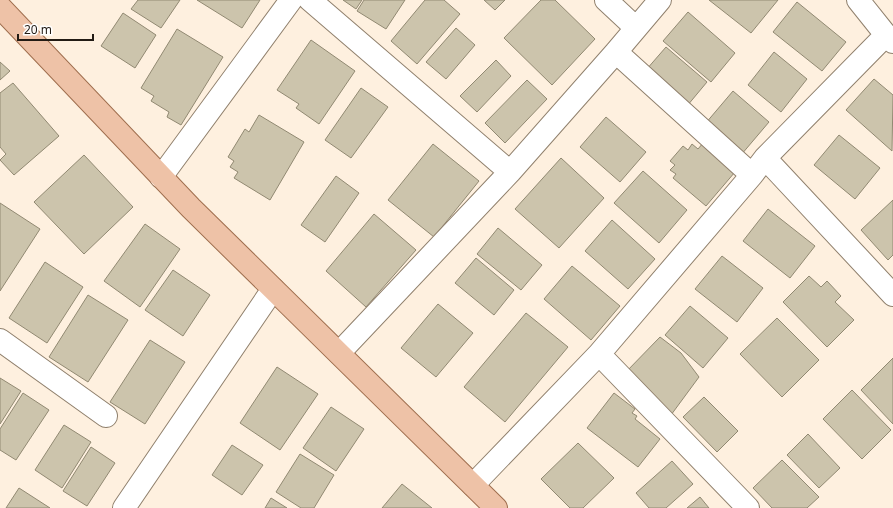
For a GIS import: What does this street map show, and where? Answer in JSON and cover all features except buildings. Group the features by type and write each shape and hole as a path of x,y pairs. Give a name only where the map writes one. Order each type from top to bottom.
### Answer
{"main road":[{"path":"4,5 191,208 496,508"}],"street":[{"path":"162,177 291,0"},
{"path":"310,0 510,172"},
{"path":"606,0 636,28"},
{"path":"339,353 510,172 660,0"},
{"path":"473,485 599,354 752,176 765,158 890,39 858,0"},
{"path":"616,52 752,176"},
{"path":"765,158 893,295"},
{"path":"124,508 273,289"},
{"path":"0,340 106,416"},
{"path":"599,354 748,508"}]}
